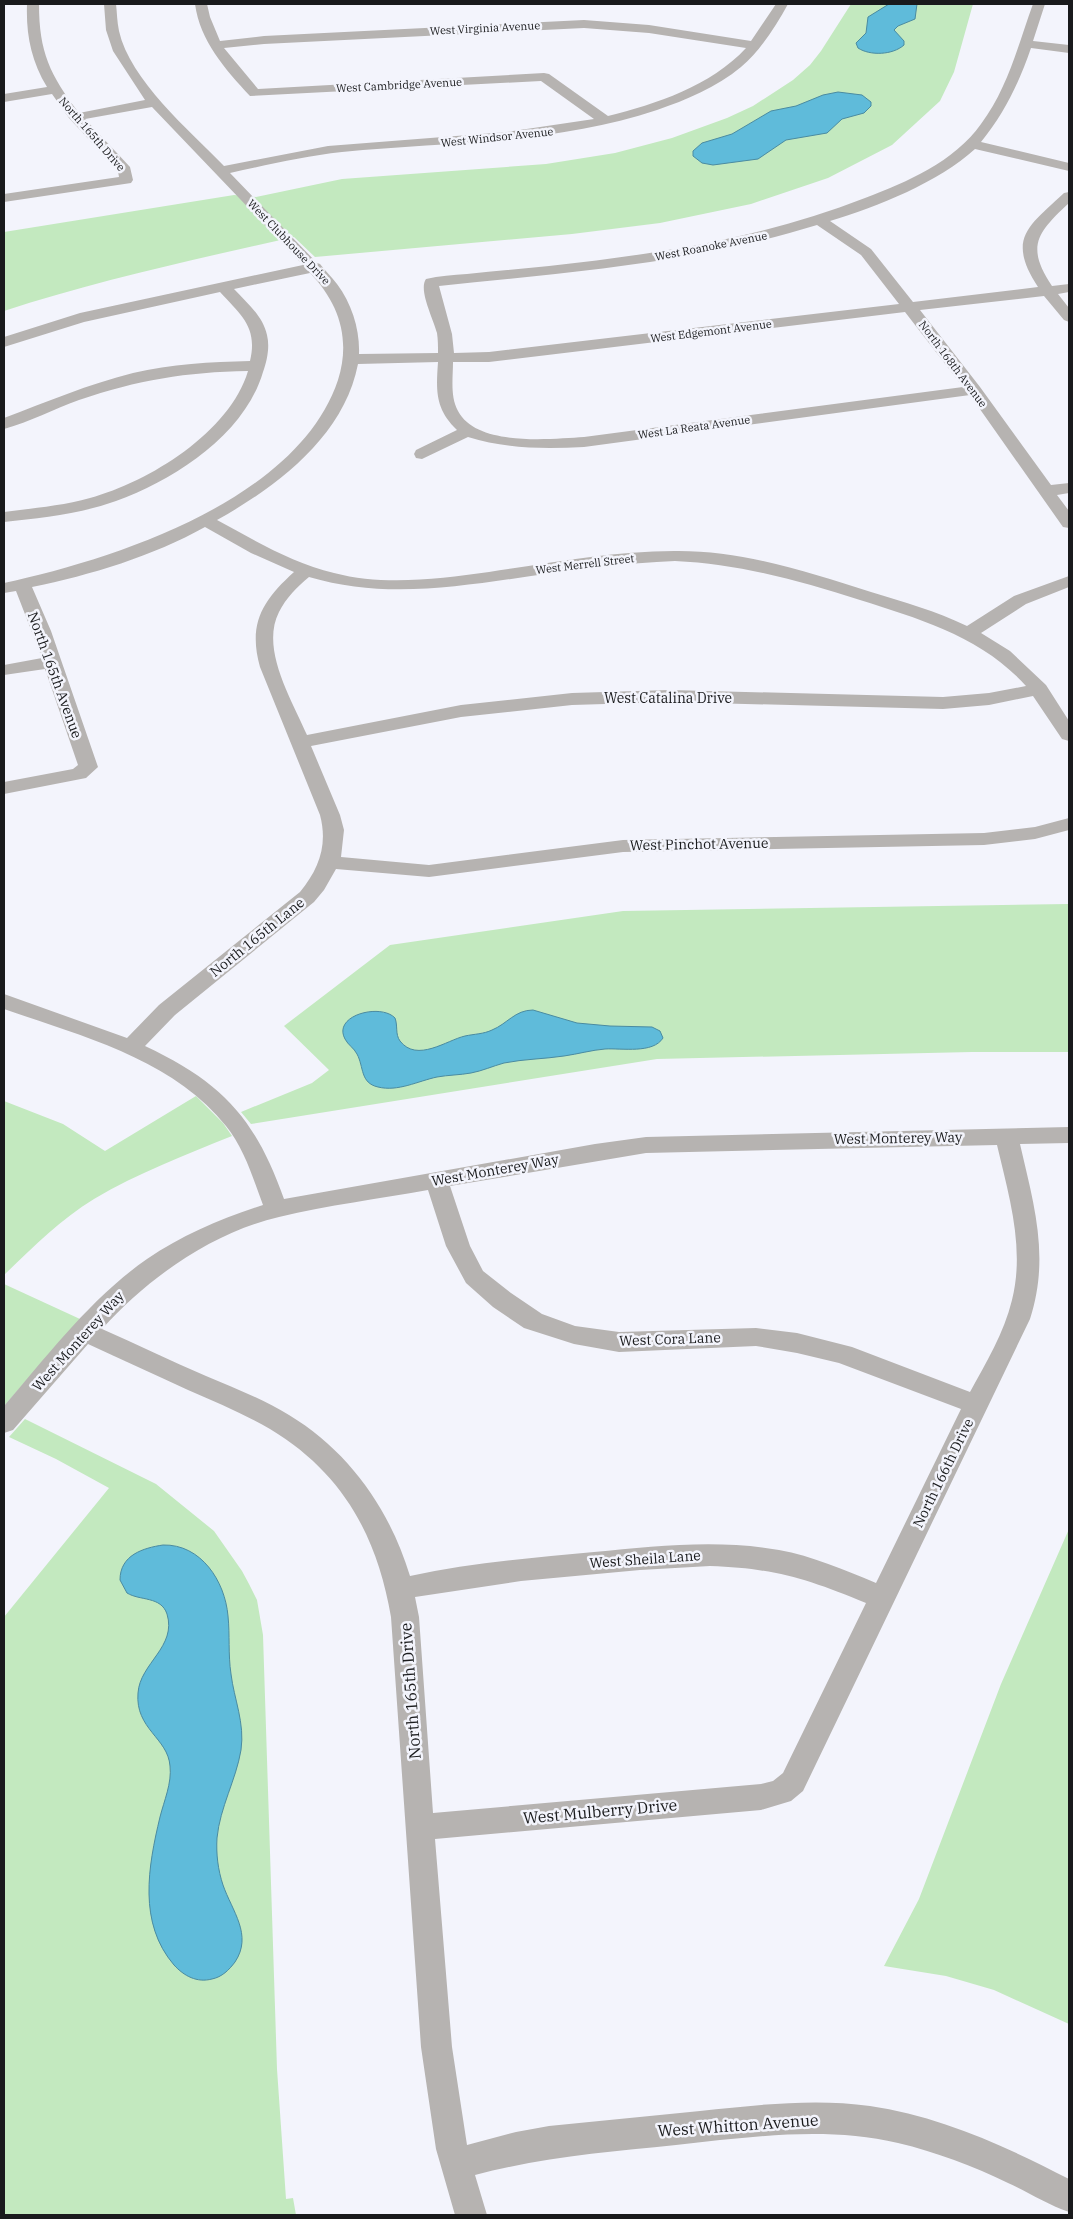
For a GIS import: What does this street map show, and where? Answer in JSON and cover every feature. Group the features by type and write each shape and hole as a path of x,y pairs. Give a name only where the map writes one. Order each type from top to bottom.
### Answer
{"street":[{"name":"North 165th Drive","path":"4,198 126,180 125,170 55,90 36,54 32,32 33,4"},
{"name":"West Clubhouse Drive","path":"13,586 113,559 172,536 205,520 255,490 288,465 302,450 336,404 349,372 351,339 345,313 331,286 155,102 130,71 119,51 112,30 110,4"},
{"path":"202,4 208,29 215,45"},
{"path":"754,45 782,4"},
{"name":"West Roanoke Avenue","path":"444,358 446,341 431,292 431,282 620,262 700,250 756,239 820,221 913,183 972,144 993,118 1007,95 1038,4"},
{"name":"West Virginia Avenue","path":"215,45 283,39 584,24 649,28 754,45"},
{"path":"1025,44 1069,49"},
{"name":"West Cambridge Avenue","path":"215,45 227,64 255,93 544,77 606,121"},
{"name":"West Windsor Avenue","path":"220,171 322,151 507,138 606,121 645,110 696,89 732,68 743,59 754,45"},
{"path":"4,98 55,90"},
{"path":"77,117 155,102"},
{"path":"972,144 1069,167"},
{"path":"1069,196 1036,228 1028,246 1035,271 1069,317"},
{"name":"North 168th Avenue","path":"820,221 866,252 974,390 1069,523"},
{"path":"4,342 80,318 314,267"},
{"path":"4,517 60,510 97,502 113,496 160,473 202,444 231,416 251,386 258,366 260,341 255,324 224,288"},
{"name":"West Edgemont Avenue","path":"351,359 489,357 532,353 1069,288"},
{"path":"422,454 467,431 451,413 449,407 444,358"},
{"path":"4,424 73,397 136,377 202,366 258,366"},
{"name":"West La Reata Avenue","path":"467,431 495,441 534,445 584,442 974,390"},
{"path":"1045,491 1069,488"},
{"name":"West Merrell Street","path":"205,520 279,560 305,571 358,583 425,585 647,556 703,556 738,560 786,571 912,610 968,633 1006,656 1039,689 1069,734"},
{"name":"North 165th Lane","path":"130,1048 167,1010 301,902 317,885 330,862 334,830 330,815 269,667 262,642 263,631 270,609 284,591 305,571"},
{"path":"968,633 1020,600 1069,581"},
{"name":"North 165th Avenue","path":"4,788 79,774 88,766 42,631 13,586"},
{"path":"4,670 52,662"},
{"name":"West Catalina Drive","path":"300,742 461,711 572,699 670,696 943,703 989,699 1039,689"},
{"name":"West Pinchot Avenue","path":"330,862 429,871 623,846 984,839 1035,833 1069,824"},
{"path":"4,1001 130,1048 184,1076 204,1090 228,1111 253,1150 276,1209"},
{"name":"North 166th Drive","path":"781,1792 793,1782 1015,1326 1027,1285 1029,1252 1025,1216 1006,1135"},
{"name":"West Monterey Way","path":"4,1424 119,1294 176,1252 220,1229 276,1209 595,1152 646,1145 1069,1135"},
{"name":"West Cora Lane","path":"437,1181 458,1246 474,1276 502,1300 533,1321 574,1335 619,1342 756,1337 797,1343 843,1354 976,1404"},
{"name":"North 165th Drive","path":"84,1332 260,1411 283,1424 315,1448 346,1478 374,1518 387,1544 402,1589 436,2050 442,2097 456,2164 471,2215"},
{"name":"West Sheila Lane","path":"402,1589 444,1579 488,1572 666,1556 726,1555 780,1561 826,1574 883,1598"},
{"name":"West Mulberry Drive","path":"419,1827 761,1797 781,1792"},
{"name":"West Whitton Avenue","path":"456,2164 508,2150 549,2142 764,2120 817,2118 869,2122 908,2129 954,2142 992,2158 1069,2196"}],"green space":[{"path":"851,4 973,4 954,72 940,101 892,145 828,178 751,204 660,223 572,234 315,257 294,237 112,280 4,311 4,232 234,195 256,197 342,179 546,164 615,153 672,138 727,118 753,106 793,80 810,65 821,51"},
{"path":"1069,904 1069,1052 972,1052 657,1059 251,1124 241,1112 312,1083 329,1070 284,1026 390,945 623,911"},
{"path":"196,1096 223,1123 232,1136 179,1157 94,1199 58,1225 4,1275 4,1101 63,1124 105,1151"},
{"path":"4,1284 80,1319 4,1406"},
{"path":"25,1419 156,1484 214,1531 242,1571 257,1600 263,1635 277,2069 286,2199 293,2198 296,2215 4,2215 4,1617 109,1488 56,1459 9,1437"},
{"path":"1069,1529 1069,2024 994,1990 946,1976 884,1966 919,1899 1001,1684"}],"water":[{"path":"889,4 917,4 915,19 898,26 894,30 904,41 904,45 894,51 881,53 863,51 858,48 856,43 866,33 868,17"},
{"path":"838,92 862,95 871,102 871,106 864,113 842,119 827,133 786,140 758,159 713,165 702,163 693,156 693,151 702,143 732,134 771,111 796,106 823,95"},
{"path":"533,1010 577,1023 652,1027 660,1031 663,1038 658,1043 645,1048 595,1050 564,1056 504,1063 471,1073 437,1077 400,1087 385,1088 372,1085 365,1078 357,1054 346,1041 343,1031 345,1023 360,1014 379,1012 388,1014 395,1018 400,1041 407,1047 423,1050 458,1038 489,1031 521,1012"},
{"path":"163,1545 177,1546 199,1558 209,1567 222,1590 228,1616 232,1683 242,1730 239,1761 221,1815 217,1844 221,1879 239,1923 242,1942 240,1952 230,1968 219,1977 206,1980 191,1978 182,1972 174,1965 163,1949 155,1931 149,1894 152,1855 169,1785 170,1766 164,1748 141,1716 138,1705 138,1693 140,1682 163,1646 169,1626 167,1614 160,1604 127,1593 120,1580 124,1564 134,1554 148,1548"}]}
